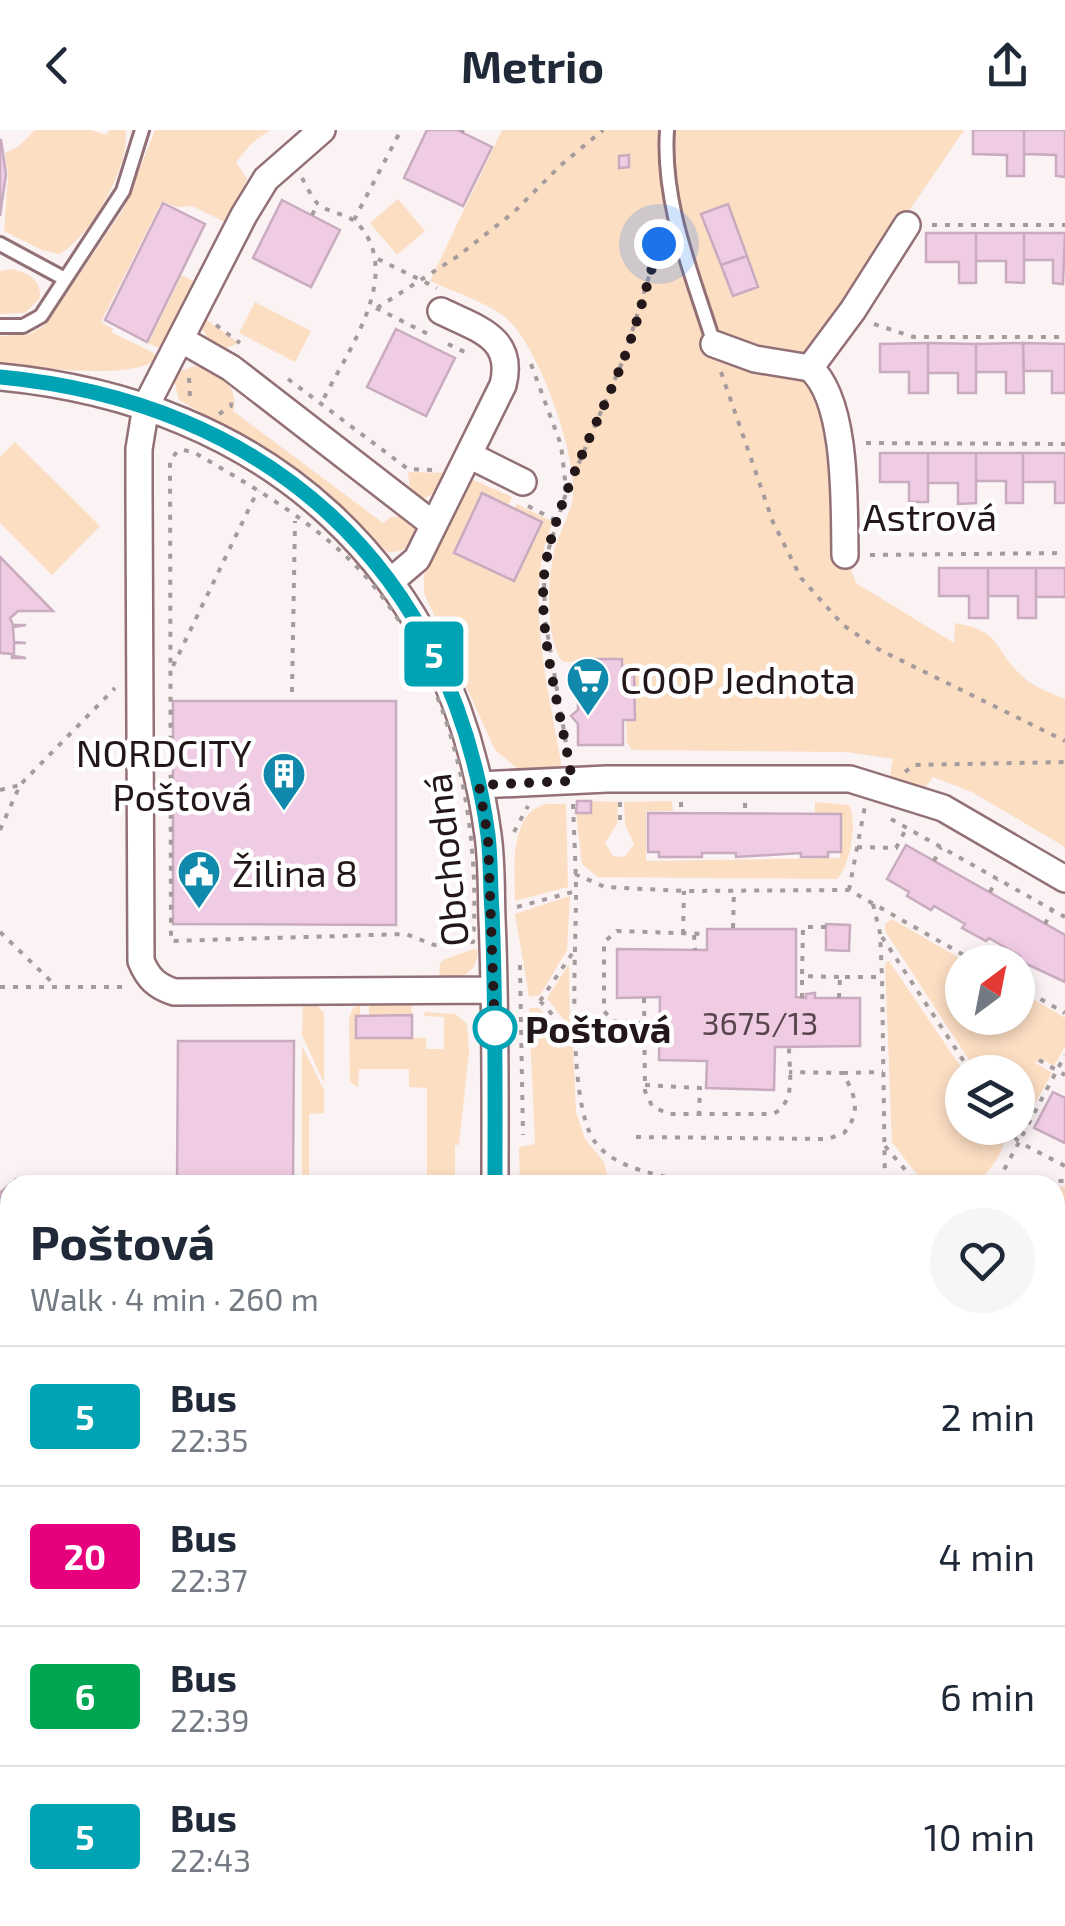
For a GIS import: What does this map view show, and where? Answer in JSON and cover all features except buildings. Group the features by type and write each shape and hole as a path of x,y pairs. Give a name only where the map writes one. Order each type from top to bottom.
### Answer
{"street":[{"path":"322,130 266,179 146,406 139,450 141,960 148,978 174,992 494,990"},
{"path":"714,344 755,359 810,368 907,226"},
{"path":"390,582 417,558 503,385 506,357 492,337 441,311"},
{"path":"182,340 242,376 434,525"},
{"name":"Astrová","path":"810,368 822,378 841,443 845,555"},
{"name":"Obchodná","path":"0,377 76,388 146,406 206,430 274,468 343,526 390,582 435,656 458,710 479,785 488,838 495,1175"},
{"path":"465,463 519,491"},
{"path":"479,785 850,779 864,796 942,808 1065,879"}],"lane":[{"path":"0,326 24,326 42,316 124,191 142,130"},
{"path":"667,130 665,174 670,206 714,344"},
{"path":"0,244 65,279"}],"path":[{"path":"354,220 400,130"},
{"path":"377,308 458,256 514,212 560,165 603,130"},
{"path":"288,157 318,204 354,220 369,238 376,259 370,304 322,403"},
{"path":"312,215 318,204"},
{"path":"659,1175 611,1156 597,1144 582,1110 572,781 544,619 544,578 566,493 624,358 670,206"},
{"path":"907,226 1065,225"},
{"path":"196,310 251,351"},
{"path":"853,310 877,326 914,337 1065,337"},
{"path":"279,372 408,469 465,463"},
{"path":"206,410 217,415 226,411 232,401 229,392 242,376"},
{"path":"841,443 1065,444"},
{"path":"177,449 195,453 258,489 350,561 392,612 410,642 436,698 456,760 469,826 475,912 473,942 434,946 406,934 171,941 170,460 177,449"},
{"path":"170,670 258,489"},
{"path":"519,491 559,522"},
{"path":"292,692 293,524 297,516"},
{"name":"Astrová","path":"845,555 1065,553"},
{"path":"0,830 20,786 118,684"},
{"path":"864,796 914,765 1065,762"},
{"path":"0,790 20,786"},
{"path":"864,796 907,828 1065,917"},
{"path":"849,890 864,796"},
{"path":"620,797 620,826"},
{"path":"512,836 527,807"},
{"path":"856,847 896,848 907,828"},
{"path":"934,861 942,847"},
{"path":"575,874 605,887 684,891 849,890 945,946"},
{"path":"990,892 998,879"},
{"path":"733,928 734,890"},
{"path":"510,909 576,891"},
{"path":"683,934 684,891"},
{"path":"872,904 880,933 885,1175"},
{"path":"1045,924 1052,910"},
{"path":"802,998 803,927 826,927"},
{"path":"644,1023 613,1022 604,1011 604,942 617,931 707,934"},
{"path":"0,932 56,986"},
{"path":"694,933 695,950"},
{"path":"880,933 959,1055"},
{"path":"540,1001 576,948"},
{"path":"802,976 882,977"},
{"path":"840,977 840,998"},
{"path":"0,986 133,987 148,978"},
{"path":"1035,996 1065,1013"},
{"path":"644,998 645,1086 647,1099 658,1111 773,1114 789,1100 788,1046"},
{"path":"522,1002 540,1001"},
{"path":"540,1001 577,1043"},
{"path":"1035,1111 1065,1055"},
{"path":"1039,1060 1065,1076"},
{"path":"789,1072 883,1072"},
{"path":"636,1137 828,1140 844,1133 856,1109 843,1073"},
{"path":"645,1086 700,1088 699,1114"},
{"path":"1001,1175 1016,1145"},
{"path":"1024,1145 1065,1166"},
{"path":"885,1146 909,1175"}],"shaded area":[{"path":"35,130 91,130 106,135 109,130 125,130 122,161 106,199 83,233 59,254 4,231 8,175 5,153 18,147"},
{"path":"155,130 270,130 236,162 247,179 227,223 192,206 177,207 162,201 101,322 113,329 111,332 160,356 130,369 108,371 0,364 0,336 30,334 45,325 124,208"},
{"path":"502,130 964,130 808,360 832,443 856,473 847,559 856,583 954,643 955,623 982,631 996,642 1026,680 1065,699 1065,847 972,792 933,777 924,789 890,777 893,759 847,752 632,750 627,743 626,720 635,720 634,672 622,671 621,659 560,659 549,607 555,547 572,502 573,484 564,433 531,352 506,318 480,302 430,281"},
{"path":"398,199 425,231 397,255 370,223"},
{"path":"10,269 27,274 38,286 40,298 25,313 0,314 0,271"},
{"path":"182,275 197,283 164,350 148,343"},
{"path":"255,302 311,331 295,362 239,333"},
{"path":"205,319 239,343 224,349 211,343 201,327"},
{"path":"195,366 225,381 234,394 233,411 383,523 391,517 403,516 416,529 411,544 403,550 387,552 294,467 179,400 174,380 180,371"},
{"path":"15,442 100,526 52,575 0,523 0,457"},
{"path":"408,472 448,473 440,490 423,499 410,492"},
{"path":"471,479 512,497 508,506 482,494 454,554 514,581 541,522 514,508 517,504 553,522 539,580 539,612 562,770 517,768 495,750 424,593 424,574"},
{"path":"591,801 618,802 617,824 605,843 613,856 625,857 634,844 625,825 624,802 672,801 673,811 646,811 646,861 840,858 841,814 815,813 815,802 849,805 853,821 851,843 837,879 598,877 582,864 576,813 591,813"},
{"path":"546,804 566,804 568,887 515,901 519,831 534,810"},
{"path":"570,896 567,950 540,995 529,997 515,914"},
{"path":"892,919 945,950 945,1023 885,931 885,924"},
{"path":"478,950 477,958 471,970 461,977 439,982 443,960"},
{"path":"889,961 953,1055 945,1055 945,1145 1003,1145 985,1175 917,1175 892,1142 885,963"},
{"path":"569,964 570,1028 547,998"},
{"path":"1035,1000 1065,1018 1065,1046 1054,1066 1042,1059 1035,1063 1035,1055 966,1055 953,1035 1035,1035"},
{"path":"303,1003 316,1004 324,1013 324,1083 302,1035"},
{"path":"369,1003 411,1003 412,1015 369,1016"},
{"path":"360,1004 356,1038 426,1038 426,1049 444,1049 444,1017 424,1016 425,1012 455,1014 467,1024 469,1052 459,1144 455,1146 455,1175 427,1175 427,1088 409,1087 409,1069 359,1069 358,1087 350,1082 349,1019 353,1008"},
{"path":"529,1008 539,1008 573,1045 576,1112 585,1139 604,1162 607,1175 520,1175 519,1147 535,1144"},
{"path":"302,1046 324,1090 324,1113 309,1114 309,1175 302,1175"},
{"path":"1035,1063 1052,1073 1035,1104"}],"bus line":[{"name":"5","path":"0,377 42,381 146,406 240,448 274,468 343,526 416,620 458,710 479,785 488,838 495,1175"}],"place":[{"name":"COOP Jednota","path":"588,717"},
{"name":"NORDCITY Poštová","path":"284,812"},
{"name":"Žilina 8","path":"199,910"},
{"name":"Poštová","path":"495,1028"}],"route":[{"path":"495,1028 495,1034 488,838 479,785 572,781 544,619 544,578 566,493 624,358 659,244"}]}
